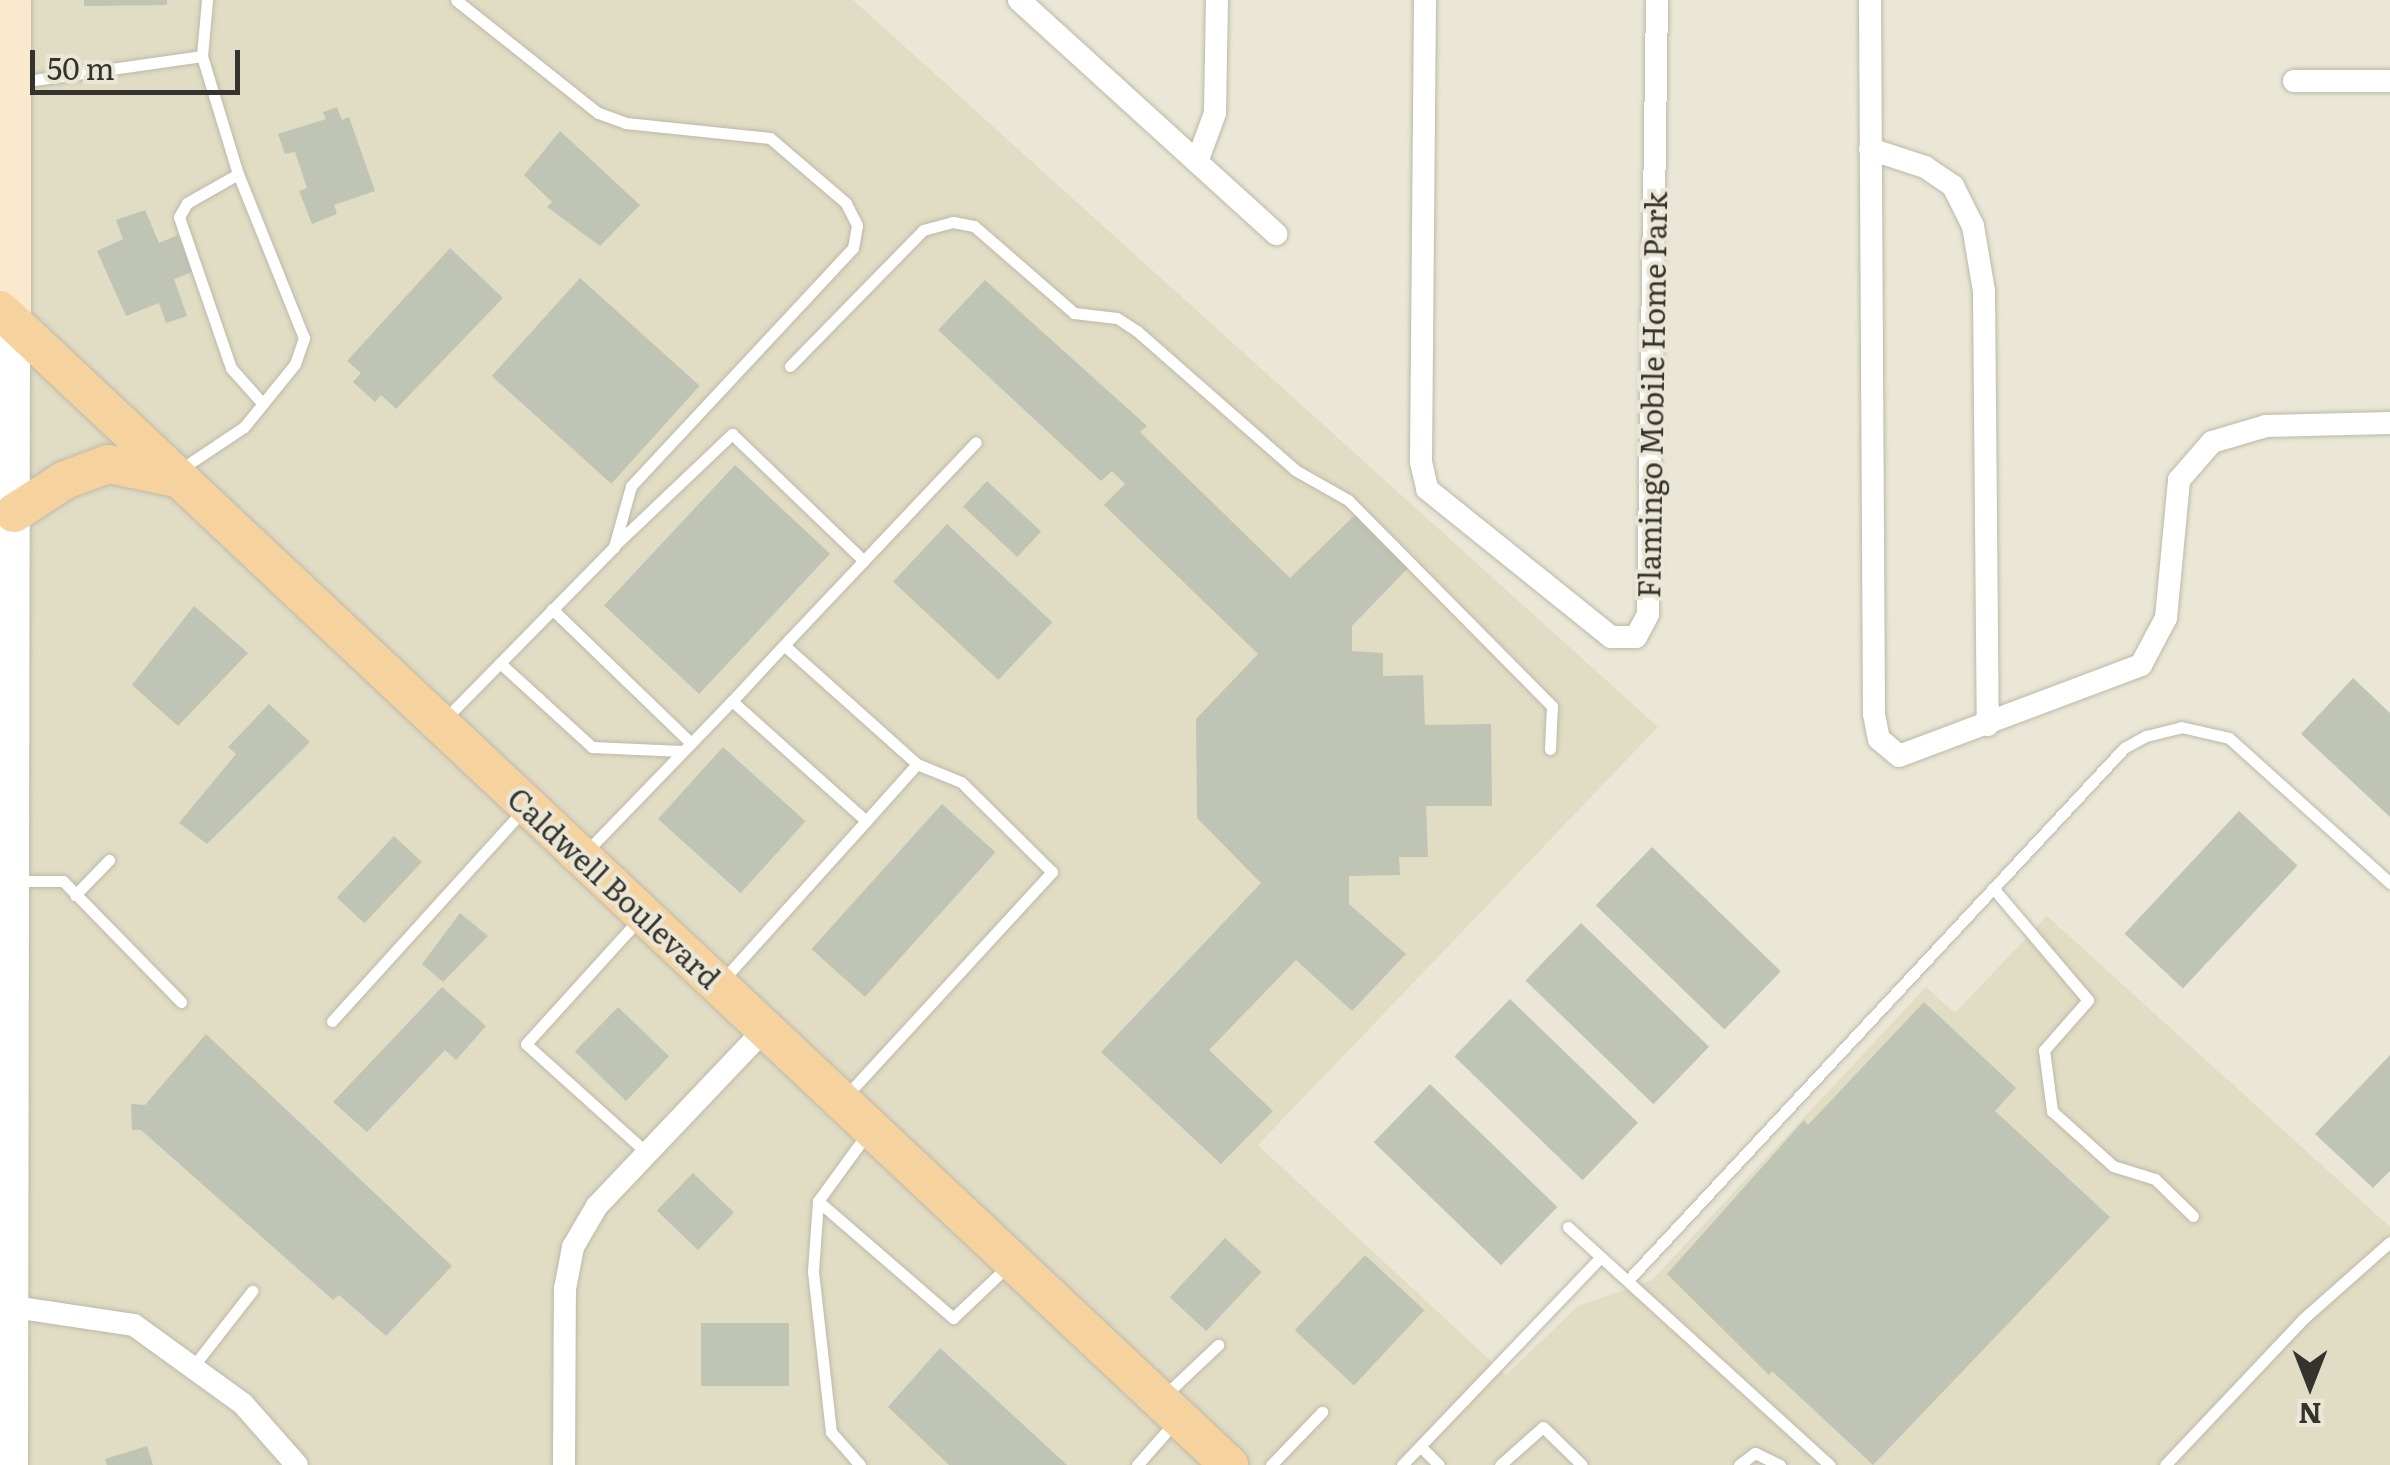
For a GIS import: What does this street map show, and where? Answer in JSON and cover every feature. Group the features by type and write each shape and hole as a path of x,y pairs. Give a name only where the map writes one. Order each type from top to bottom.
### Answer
{"main road":[{"path":"8,318 8,38 15,0"},
{"name":"Caldwell Boulevard","path":"8,318 171,477 528,804 1229,1465"},
{"path":"9,504 108,464 171,477"}],"street":[{"path":"1019,0 1276,234"},
{"path":"1197,162 1214,114 1217,0"},
{"name":"Flamingo Mobile Home Park","path":"1425,0 1421,462 1428,489 1610,637 1636,638 1648,614 1656,0"},
{"path":"1870,0 1879,739 1899,756 1988,726 2141,665 2166,618 2179,480 2212,442 2266,426 2390,424"},
{"path":"2294,81 2390,81"},
{"path":"1870,149 1925,168 1954,186 1973,226 1984,291 1988,726"},
{"path":"8,318 7,775 13,882 7,927 7,1183 14,1307 13,1465"},
{"path":"564,1465 565,1290 572,1247 597,1206 766,1028"},
{"path":"14,1307 134,1325 196,1364 243,1404 297,1465"}],"lane":[{"path":"171,477 244,427 295,364 304,338 238,174 202,56 207,0"},
{"path":"456,0 598,114 626,123 770,138 846,203 857,225 853,248 631,486 614,547"},
{"path":"10,109 202,56"},
{"path":"238,174 187,203 179,217 231,368 263,404"},
{"path":"790,366 923,230 952,222 974,226 1074,313 1118,318 1295,470 1348,500 1552,706 1550,749"},
{"path":"440,724 732,434 864,561"},
{"path":"582,856 976,442"},
{"path":"552,610 687,747"},
{"path":"784,645 917,764 962,782 1052,872 842,1100"},
{"path":"500,662 592,747 687,747"},
{"path":"732,701 866,821"},
{"path":"1630,1278 2124,748 2181,727 2229,738 2390,883"},
{"path":"719,984 917,764"},
{"path":"332,1021 528,804"},
{"path":"75,895 109,860"},
{"path":"13,882 63,882 181,1002"},
{"path":"1994,888 2088,1000 2044,1050 2052,1110 2112,1166 2154,1178 2193,1216"},
{"path":"644,914 526,1044 646,1152"},
{"path":"860,1465 832,1432 813,1271 818,1202 872,1128"},
{"path":"818,1202 953,1318 1013,1262"},
{"path":"1568,1228 1600,1258 1630,1278 1830,1465"},
{"path":"2164,1465 2303,1319 2390,1242"},
{"path":"1402,1465 1600,1258"},
{"path":"196,1364 252,1291"},
{"path":"1136,1465 1169,1409 1218,1345"},
{"path":"1270,1465 1322,1412"},
{"path":"1500,1465 1543,1427 1582,1465"},
{"path":"1421,1447 1439,1465"},
{"path":"1739,1465 1755,1453 1780,1465"}],"shaded area":[{"path":"0,0 853,0 1658,727 1258,1145 1506,1375 1578,1306 1652,1280 1926,987 1955,1013 2047,916 2390,1227 2390,1465 0,1465"}],"building":[{"path":"84,0 167,0 167,5 84,6"},
{"path":"337,107 342,120 349,117 375,191 334,205 337,214 312,224 299,191 307,188 295,152 285,154 278,134 326,119 323,112"},
{"path":"560,131 640,205 600,246 547,207 552,202 524,175"},
{"path":"145,210 159,243 178,235 192,272 174,279 187,316 166,323 159,303 126,316 97,251 123,239 116,220"},
{"path":"450,248 503,298 396,409 381,395 375,402 353,382 361,373 347,361"},
{"path":"580,278 700,386 611,484 492,376"},
{"path":"985,280 1147,426 1140,432 1290,578 1355,515 1409,567 1352,626 1352,651 1383,653 1383,676 1423,675 1425,725 1491,724 1492,806 1426,806 1428,857 1399,857 1400,875 1349,876 1349,904 1406,954 1352,1011 1296,960 1209,1050 1273,1111 1221,1164 1101,1052 1261,883 1197,818 1196,719 1258,654 1104,505 1125,484 1112,471 1101,481 938,330"},
{"path":"735,465 830,554 699,694 604,605"},
{"path":"987,481 1041,531 1017,557 963,507"},
{"path":"947,524 1052,622 998,680 893,582"},
{"path":"194,606 248,653 178,726 132,685"},
{"path":"2353,678 2390,713 2390,817 2301,734"},
{"path":"269,704 310,742 207,844 179,823 236,754 228,747"},
{"path":"723,747 805,821 741,893 658,819"},
{"path":"942,804 996,852 865,997 812,949"},
{"path":"2239,811 2298,866 2183,988 2124,934"},
{"path":"394,836 422,862 365,923 337,897"},
{"path":"1652,847 1781,971 1724,1030 1596,905"},
{"path":"460,913 488,936 443,982 422,964"},
{"path":"1581,923 1709,1047 1653,1104 1525,981"},
{"path":"442,987 486,1026 456,1060 445,1050 367,1132 333,1102"},
{"path":"1510,999 1638,1123 1582,1180 1454,1057"},
{"path":"1924,1002 2016,1088 1995,1111 2110,1217 1873,1465 1772,1371 1769,1375 1667,1274 1804,1120 1808,1125"},
{"path":"618,1007 669,1056 626,1101 575,1052"},
{"path":"206,1034 452,1266 386,1336 339,1295 333,1300 141,1130 132,1130 131,1104 145,1105"},
{"path":"2390,1055 2390,1171 2373,1188 2315,1134"},
{"path":"1430,1084 1557,1207 1501,1265 1374,1142"},
{"path":"693,1173 734,1213 698,1250 657,1210"},
{"path":"1225,1238 1262,1272 1206,1331 1170,1297"},
{"path":"1365,1255 1424,1310 1354,1386 1295,1330"},
{"path":"701,1323 789,1323 789,1386 701,1386"},
{"path":"940,1348 1067,1465 949,1465 888,1407"},
{"path":"147,1446 153,1465 107,1465 105,1459"}]}
